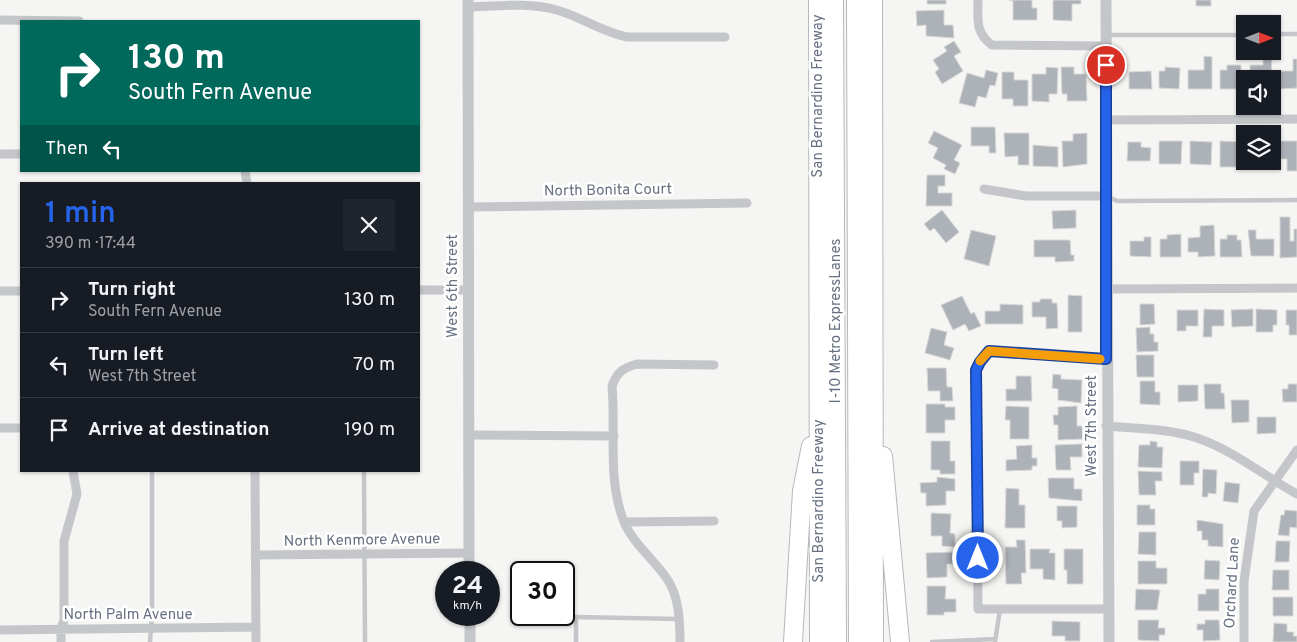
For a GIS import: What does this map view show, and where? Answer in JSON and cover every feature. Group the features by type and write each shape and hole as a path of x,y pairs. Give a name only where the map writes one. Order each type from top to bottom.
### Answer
{"highway":[{"name":"San Bernardino Freeway","path":"818,0 819,642"},
{"name":"I-10 Metro ExpressLanes","path":"834,0 837,642"},
{"name":"I-10 Metro ExpressLanes","path":"856,0 858,642"},
{"path":"873,0 874,642"},
{"path":"873,368 891,529 900,642"},
{"path":"793,642 802,491 819,412"}],"street":[{"path":"978,0 978,30 983,39 992,45 1106,41"},
{"name":"West 7th Street","path":"1106,0 1106,426 1109,642"},
{"path":"468,3 533,6 557,10 611,33 627,37 725,37"},
{"name":"West 6th Street","path":"468,3 469,561"},
{"path":"0,20 20,20"},
{"path":"1107,120 1297,119"},
{"path":"0,154 20,154"},
{"path":"984,189 1026,196 1107,196"},
{"name":"North Bonita Court","path":"468,207 747,203"},
{"path":"1106,288 1297,288"},
{"path":"420,290 468,290"},
{"path":"0,291 20,291"},
{"path":"1106,359 989,351 980,362 976,370 978,609 1109,609"},
{"path":"680,642 679,619 674,594 667,578 633,538 624,522 617,498 612,386 617,374 624,368 636,364 714,365"},
{"path":"1106,426 1166,431 1197,438 1225,451 1297,494"},
{"path":"0,428 20,428"},
{"path":"469,435 614,436"},
{"name":"Orchard Lane","path":"1244,642 1244,581 1247,543 1254,511 1273,481 1297,450"},
{"path":"61,642 61,629 64,620 64,541 77,494 73,472"},
{"path":"255,472 256,642"},
{"path":"624,522 714,521"},
{"name":"North Kenmore Avenue","path":"255,555 469,553"},
{"path":"470,626 470,642"},
{"name":"North Palm Avenue","path":"0,630 256,628"}],"lane":[{"path":"1106,41 1236,34"},
{"path":"1281,34 1297,34"},
{"path":"1107,196 1117,201 1297,200"},
{"path":"150,642 152,616 152,472"},
{"path":"364,472 365,642"},
{"path":"932,642 995,640 1000,609"},
{"path":"576,642 576,617 679,619"}],"building":[{"path":"927,0 946,0 946,4 927,4"},
{"path":"1009,0 1032,0 1032,8 1037,8 1037,20 1013,20 1013,1"},
{"path":"1053,0 1081,0 1081,4 1072,4 1072,21 1053,20"},
{"path":"1196,0 1211,0 1211,6 1196,6"},
{"path":"944,10 944,25 953,25 954,38 926,36 926,25 917,26 916,11"},
{"path":"954,41 961,52 954,56 963,71 942,84 935,72 939,69 933,60 947,51 944,47"},
{"path":"1204,56 1212,57 1212,89 1188,89 1188,70 1204,70"},
{"path":"1293,59 1297,59 1297,88 1281,89 1281,71 1293,71"},
{"path":"1263,60 1272,60 1271,70 1250,70 1250,65 1263,65"},
{"path":"1227,65 1241,65 1241,70 1236,70 1236,89 1220,89 1220,70 1227,70"},
{"path":"1046,67 1058,68 1057,94 1049,94 1049,102 1032,101 1032,74 1046,74"},
{"path":"1061,67 1074,67 1074,74 1086,74 1087,101 1067,101 1067,94 1062,94"},
{"path":"1165,67 1180,68 1179,89 1159,88 1159,71 1165,71"},
{"path":"986,70 998,73 995,86 990,85 986,98 978,96 975,107 959,103 967,73 984,78"},
{"path":"1151,71 1152,89 1129,89 1129,72"},
{"path":"1002,72 1014,72 1014,80 1028,80 1028,106 1013,106 1013,99 1002,99"},
{"path":"971,127 995,127 996,153 989,153 989,146 971,146"},
{"path":"934,131 962,145 954,160 960,163 955,174 944,169 946,165 933,158 938,148 928,143"},
{"path":"1004,133 1029,133 1029,165 1018,165 1018,156 1005,157"},
{"path":"1087,133 1087,164 1063,167 1062,141 1073,141 1073,134"},
{"path":"1159,141 1182,141 1181,164 1159,164"},
{"path":"1190,141 1212,142 1211,165 1190,164"},
{"path":"1220,141 1236,142 1236,167 1220,167"},
{"path":"1281,141 1297,141 1297,171 1287,171 1287,159 1281,159"},
{"path":"1128,142 1141,142 1141,147 1151,148 1150,161 1127,161"},
{"path":"1033,145 1058,147 1058,167 1033,166"},
{"path":"927,175 945,175 945,186 938,186 938,193 952,193 952,206 926,206"},
{"path":"942,210 959,232 946,243 934,228 930,231 924,224"},
{"path":"1076,210 1076,228 1053,229 1052,211"},
{"path":"1280,217 1290,217 1290,241 1294,241 1294,229 1297,229 1297,257 1280,258"},
{"path":"1214,225 1215,256 1198,257 1198,252 1188,252 1188,238 1200,237 1200,226"},
{"path":"971,230 996,236 989,266 964,259"},
{"path":"1248,230 1256,230 1256,239 1274,239 1274,256 1251,256"},
{"path":"1181,234 1181,257 1160,257 1160,239 1167,239 1167,235"},
{"path":"1227,235 1237,235 1237,240 1241,240 1242,257 1220,257 1220,239 1227,239"},
{"path":"1144,237 1151,237 1151,257 1130,256 1130,241 1144,241"},
{"path":"1034,240 1070,240 1071,255 1074,255 1074,261 1055,262 1055,257 1034,257"},
{"path":"1068,295 1082,296 1082,332 1068,332"},
{"path":"962,296 971,314 974,312 981,326 969,331 965,324 953,330 941,305"},
{"path":"1040,299 1052,299 1052,303 1057,303 1058,328 1046,329 1046,317 1032,317 1032,302 1040,302"},
{"path":"1000,304 1023,305 1023,324 985,324 985,311 1000,311"},
{"path":"1140,304 1154,304 1155,324 1140,325"},
{"path":"1204,309 1224,310 1224,326 1212,326 1212,337 1203,337"},
{"path":"1253,309 1253,326 1232,327 1231,310"},
{"path":"1256,309 1277,310 1277,325 1273,325 1273,332 1256,332"},
{"path":"1177,310 1198,310 1198,326 1186,326 1186,331 1177,331"},
{"path":"1286,310 1297,310 1297,335 1289,335 1289,325 1286,325"},
{"path":"1150,327 1150,334 1154,334 1154,342 1158,342 1158,351 1137,352 1136,328"},
{"path":"931,328 947,332 944,345 954,348 950,360 925,353"},
{"path":"1136,355 1154,355 1154,377 1137,377"},
{"path":"927,368 946,368 947,387 952,387 953,401 940,401 940,391 928,391"},
{"path":"1053,374 1061,375 1061,379 1082,380 1081,403 1058,400 1058,389 1052,388"},
{"path":"1016,376 1031,376 1032,401 1006,401 1006,389 1016,389"},
{"path":"1140,381 1155,381 1155,392 1160,392 1160,405 1140,404"},
{"path":"1204,384 1221,384 1221,393 1224,393 1225,409 1205,409"},
{"path":"1288,384 1297,384 1297,402 1283,402 1282,389 1288,389"},
{"path":"1178,385 1198,385 1198,401 1178,402"},
{"path":"1231,400 1249,400 1249,422 1232,423"},
{"path":"926,404 945,404 945,407 955,407 955,420 945,420 945,433 926,433"},
{"path":"1006,406 1029,407 1029,439 1010,439 1010,420 1005,420"},
{"path":"1077,406 1077,426 1082,426 1083,439 1058,440 1058,425 1054,425 1053,415 1058,415 1058,407"},
{"path":"1257,417 1276,417 1276,433 1257,434"},
{"path":"931,441 950,441 950,461 955,461 955,474 940,474 940,470 931,470"},
{"path":"1150,441 1157,442 1157,447 1163,447 1162,468 1138,467 1139,445 1150,445"},
{"path":"1082,444 1082,457 1070,457 1071,470 1056,470 1055,445"},
{"path":"1032,445 1032,458 1037,458 1037,466 1032,466 1032,470 1006,471 1006,460 1017,459 1016,446"},
{"path":"1180,461 1199,461 1199,473 1194,473 1194,485 1180,485"},
{"path":"1203,469 1217,470 1216,494 1208,493 1208,497 1202,497"},
{"path":"1138,471 1162,472 1162,481 1155,481 1156,495 1139,495"},
{"path":"937,477 955,479 955,491 946,491 946,505 926,506 926,493 921,493 920,483 937,482"},
{"path":"1048,478 1074,478 1074,489 1082,489 1082,501 1049,498"},
{"path":"1225,482 1240,484 1238,503 1223,501"},
{"path":"1006,488 1019,489 1019,505 1025,505 1025,528 1005,528"},
{"path":"1137,505 1150,505 1150,509 1155,509 1155,525 1137,525"},
{"path":"1057,506 1077,506 1077,527 1062,528 1062,521 1057,521"},
{"path":"1285,510 1297,511 1297,528 1290,527 1289,536 1278,535 1281,515 1284,515"},
{"path":"931,513 951,514 950,533 955,534 955,547 942,546 942,536 931,536"},
{"path":"1197,520 1223,524 1223,547 1208,546 1208,540 1202,540 1202,531 1197,531"},
{"path":"1139,532 1156,532 1156,555 1138,554"},
{"path":"1016,540 1025,540 1026,573 1021,573 1022,584 1006,584 1005,547 1017,547"},
{"path":"1276,541 1290,541 1289,562 1275,562"},
{"path":"1030,549 1050,549 1049,553 1055,553 1055,580 1043,579 1043,569 1030,569"},
{"path":"1064,549 1083,549 1083,584 1067,584 1067,570 1064,570"},
{"path":"955,552 955,564 947,564 947,577 927,578 926,553"},
{"path":"1205,560 1220,561 1219,580 1204,579"},
{"path":"1138,561 1156,561 1156,568 1167,568 1167,584 1138,584"},
{"path":"1273,570 1289,570 1289,590 1272,590"},
{"path":"927,586 946,586 945,599 956,599 956,612 944,612 944,615 927,615"},
{"path":"1136,589 1160,590 1157,610 1135,610"},
{"path":"1206,589 1219,589 1219,611 1198,611 1198,594 1206,594"},
{"path":"1273,597 1293,597 1293,616 1273,616"},
{"path":"1138,620 1159,620 1158,628 1165,628 1165,635 1159,635 1159,641 1138,640"},
{"path":"1205,620 1219,620 1220,640 1203,641 1203,630 1197,630 1197,624 1205,624"},
{"path":"1052,621 1080,622 1080,641 1065,641 1065,636 1052,636"},
{"path":"1274,623 1287,624 1287,632 1294,632 1293,636 1297,636 1297,642 1273,642"}],"slow traffic":[{"path":"980,361 989,351 1100,359"}],"route":[{"path":"978,558 976,370 980,362 989,351 1106,359 1106,65"}]}
